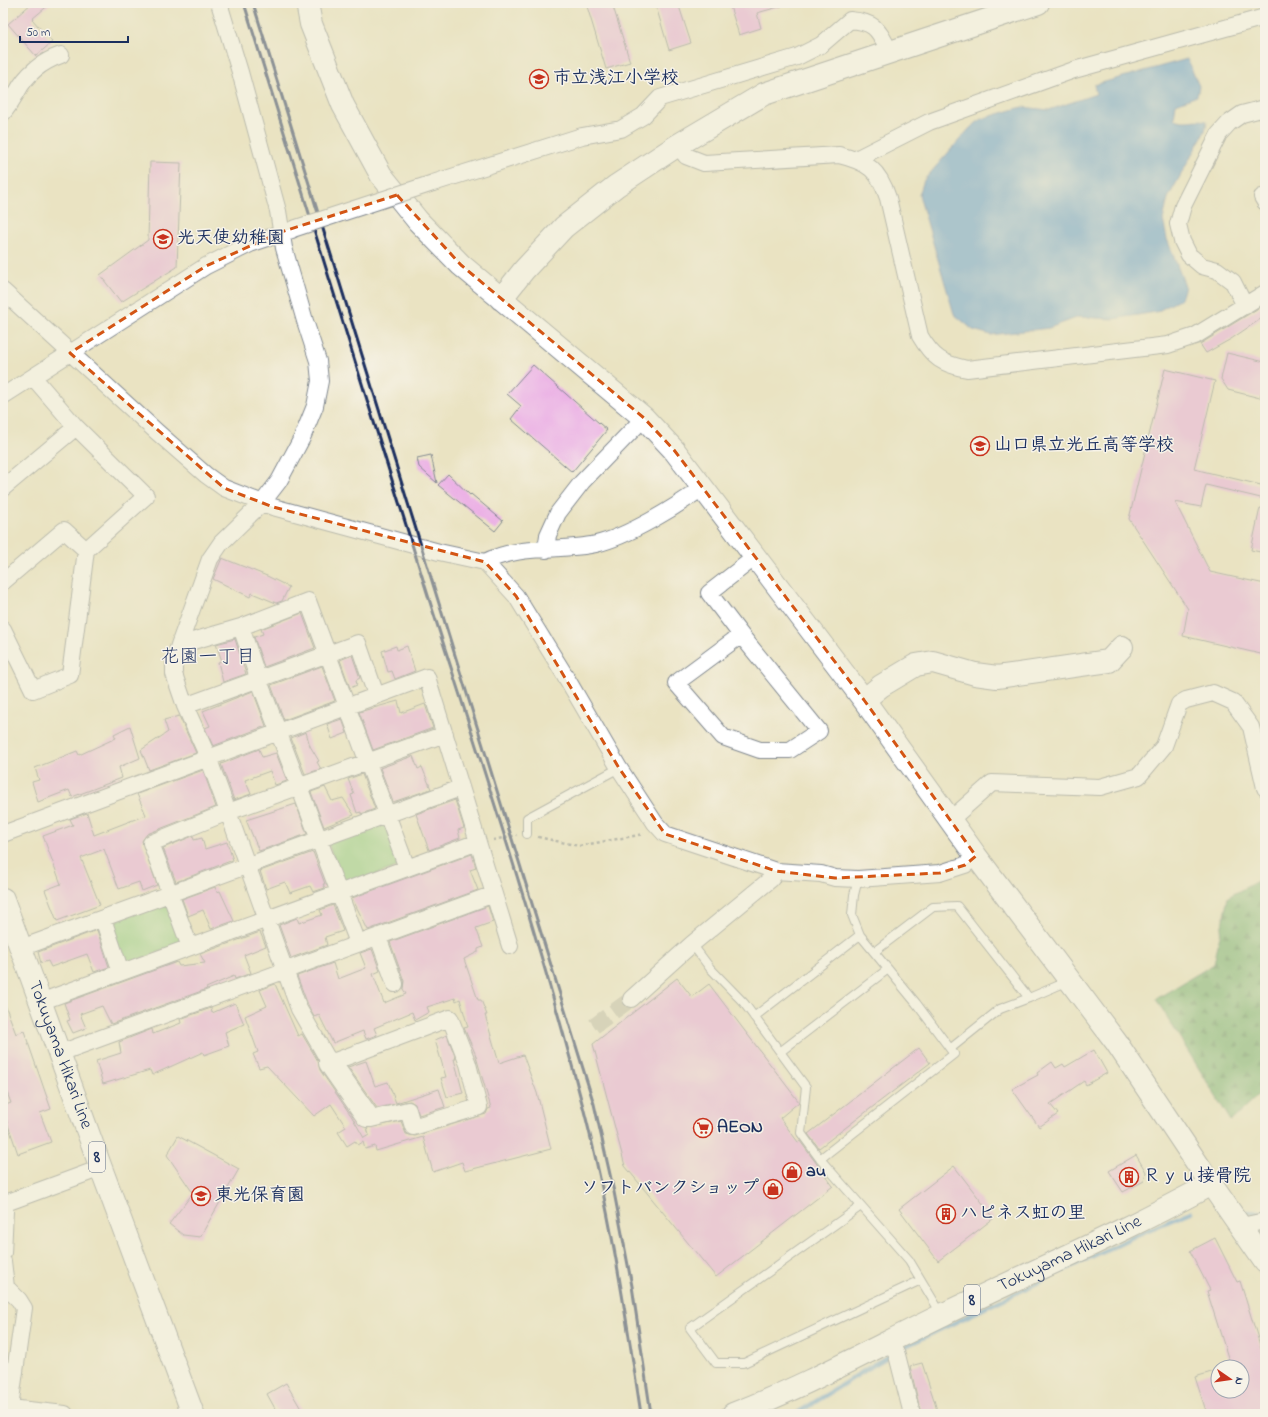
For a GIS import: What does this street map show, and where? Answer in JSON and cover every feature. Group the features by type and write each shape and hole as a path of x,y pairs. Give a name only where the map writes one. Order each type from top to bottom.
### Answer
{"street":[{"path":"219,3 240,72 278,211 287,231 305,322 318,361 320,381 315,406 302,438 279,481 262,503 221,543 210,559 179,645 174,662 174,674 185,706 208,757 287,970 299,1009 330,1063 366,1116 371,1119 408,1110 413,1127 479,1107 468,1064 450,1018 330,1063"},
{"path":"307,3 311,24 343,105 382,175 418,221 461,265 644,418 674,450 754,558 864,700 976,856 1116,1042 1210,1184 1265,1262"},
{"path":"501,299 524,270 564,227 616,186 678,145 764,94 1038,3"},
{"path":"856,159 929,122 1074,70 1265,17"},
{"path":"3,396 206,266 250,244 433,183 582,136 621,129 643,116 660,98 797,57 821,45 850,20 866,21 879,32 890,52"},
{"path":"3,113 10,106 17,91 28,76 44,60 61,54"},
{"path":"1245,306 1233,282 1217,270 1202,266 1189,255 1182,241 1178,224 1183,206 1219,134 1229,123 1242,114 1265,108"},
{"path":"678,145 686,156 704,163 839,155 856,159 871,169 882,181 920,336 927,348 938,360 950,366 967,369 1168,345 1195,336 1265,293"},
{"path":"3,291 206,475 224,488 262,503 439,552 485,562 516,596 655,824 665,834 776,871 858,879 940,873 965,865 976,856"},
{"path":"3,629 33,690 70,675 86,550 146,496 76,426 33,377"},
{"path":"546,550 548,535 558,513 582,482 644,418"},
{"path":"3,488 76,426"},
{"path":"485,562 498,555 520,551 546,550 597,544 628,532 686,500 702,488"},
{"path":"3,582 64,530 86,550"},
{"path":"741,635 676,683 723,737 760,750 790,750 819,731 709,593 754,558"},
{"path":"179,645 241,627 308,601 346,707 407,868"},
{"path":"241,627 258,678 358,943"},
{"path":"185,706 326,653 358,643 376,696"},
{"path":"864,700 887,682 916,665 939,663 975,674 997,677 1109,661 1122,647"},
{"path":"3,834 427,677 510,946"},
{"path":"950,820 992,782 1100,787 1139,776 1164,746 1179,704 1186,700 1212,693 1234,702 1252,727 1265,788"},
{"path":"190,947 172,894 151,842 228,812 445,734"},
{"path":"21,948 460,788"},
{"path":"40,1002 268,920 478,842"},
{"path":"631,999 692,944 772,879 776,871"},
{"path":"60,1053 494,894"},
{"name":"Tokuyama Hikari Line","path":"3,899 60,1053 100,1168 193,1414"},
{"path":"103,919 121,972"},
{"path":"378,937 395,984"},
{"path":"3,1204 100,1168"},
{"name":"Tokuyama Hikari Line","path":"733,1414 794,1389 942,1315 1162,1211 1210,1184"},
{"path":"3,1208 5,1211 3,1253"},
{"path":"1241,1226 1265,1221"},
{"path":"3,1261 4,1288 19,1300 24,1308 9,1411 65,1414"},
{"path":"890,1342 897,1355 912,1414"}],"lane":[{"path":"527,834 527,818 620,768"},
{"path":"820,1159 954,1054 860,935 852,915 854,895 858,879"},
{"path":"874,952 933,907 957,906 1029,998"},
{"path":"754,1017 860,935"},
{"path":"692,944 710,968 744,1003 806,1087 801,1133 820,1159 910,1260 942,1315"},
{"path":"780,1052 888,970"},
{"path":"950,1049 1000,1009 1064,983"},
{"path":"861,1206 690,1328 716,1363 744,1363 921,1280"}],"path":[{"path":"478,842 524,833 579,846 653,833 665,834"}],"highlighted area":[{"path":"397,195 461,265 644,418 674,450 864,700 976,856 965,865 940,873 835,878 776,871 665,834 619,768 516,596 485,562 273,507 224,488 70,353 206,266 281,232"}],"green space":[{"path":"386,821 402,865 343,887 328,843"},
{"path":"1265,877 1265,1089 1231,1121 1156,999 1214,964 1228,897"},
{"path":"170,901 185,943 123,965 109,923"}],"water":[{"path":"1187,59 1199,86 1197,96 1176,104 1174,119 1183,121 1207,121 1205,131 1168,198 1163,220 1167,239 1185,286 1181,299 1156,312 1113,319 1079,317 1049,328 991,335 973,330 954,314 919,195 924,180 969,129 981,119 1022,107 1049,110 1096,94 1094,85"}],"building":[{"path":"32,3 51,3 32,19 52,42 36,56 8,24"},
{"path":"586,3 612,3 630,62 606,69"},
{"path":"655,3 678,3 691,43 669,50"},
{"path":"729,3 781,3 782,6 757,13 761,28 739,35"},
{"path":"150,162 181,163 177,267 121,302 100,275 148,240"},
{"path":"1265,304 1265,316 1231,339 1206,353 1200,344"},
{"path":"1227,353 1265,362 1265,378 1260,398 1228,390 1221,379"},
{"path":"533,365 607,430 572,472 511,419 521,406 507,394"},
{"path":"1165,369 1215,381 1194,469 1265,486 1265,499 1206,485 1201,507 1175,502 1210,572 1265,584 1265,655 1183,636 1188,609 1129,519"},
{"path":"431,455 437,483 419,467 417,458"},
{"path":"448,474 470,495 471,494 503,521 495,531 438,485"},
{"path":"1260,508 1265,509 1265,553 1251,550"},
{"path":"222,558 267,576 289,587 282,601 276,603 252,593 250,597 213,579"},
{"path":"302,613 315,648 264,667 254,637 263,634 261,629"},
{"path":"235,639 246,674 223,682 218,662 222,661 216,644"},
{"path":"396,646 397,650 407,646 415,671 395,679 392,671 388,672 382,651"},
{"path":"352,655 360,678 356,680 357,685 350,688 340,660"},
{"path":"322,666 335,701 284,720 271,685"},
{"path":"253,691 266,726 213,746 205,728 210,726 203,711"},
{"path":"398,701 401,713 425,704 433,728 373,750 359,712"},
{"path":"179,716 196,753 149,770 141,750 168,732 164,720"},
{"path":"342,719 347,733 332,739 327,724"},
{"path":"130,726 140,758 119,767 122,778 72,797 69,790 38,802 32,782 39,780 35,768 77,751 79,755 116,738 114,734"},
{"path":"306,732 310,746 319,761 317,762 321,769 305,774 291,738"},
{"path":"259,749 262,757 276,753 287,781 275,785 270,771 245,780 251,794 234,800 221,764"},
{"path":"413,756 418,769 422,767 431,789 393,802 380,768"},
{"path":"203,770 216,807 147,834 142,841 157,885 142,891 139,882 119,889 104,849 81,858 100,905 57,921 45,890 61,884 43,836 73,825 70,819 87,813 94,835 146,815 137,794"},
{"path":"362,774 375,809 361,814 361,812 357,813 351,795 354,794 348,779"},
{"path":"325,787 332,801 343,798 354,815 324,827 311,792"},
{"path":"455,800 464,828 458,830 460,838 429,850 416,814"},
{"path":"296,804 307,834 259,851 246,820"},
{"path":"193,836 194,840 202,838 205,849 227,842 233,860 176,882 163,848"},
{"path":"313,852 325,884 323,884 325,888 313,892 310,886 290,893 285,882 266,889 260,871"},
{"path":"472,854 476,868 470,870 478,890 368,930 352,898"},
{"path":"215,887 217,892 220,891 234,921 211,929 203,910 188,916 182,899"},
{"path":"333,905 343,931 325,937 327,945 291,958 279,925 297,918 299,923 322,915 320,910"},
{"path":"488,906 493,922 476,928 483,947 478,949 478,952 464,959 478,1000 481,1000 487,1015 485,1015 499,1063 523,1055 537,1093 551,1149 465,1171 462,1162 433,1172 423,1137 376,1151 375,1146 365,1149 363,1142 358,1145 355,1141 347,1146 338,1132 346,1127 331,1104 314,1116 267,1066 259,1068 253,1054 258,1052 245,1016 267,1006 260,990 275,984 298,1036 302,1034 318,1061 320,1070 352,1117 364,1138 369,1135 367,1128 401,1121 406,1134 415,1136 486,1114 488,1109 491,1108 475,1053 464,1028 468,1027 460,999 456,1001 455,998 427,1007 429,1012 415,1020 412,1012 374,1028 377,1035 366,1039 363,1031 333,1043 319,1015 314,1017 297,976 333,963 338,979 366,968 360,953 372,949 380,971 373,974 384,1003 406,994 403,989 404,981 390,942"},
{"path":"97,930 109,967 94,972 87,954 51,967 48,961 41,963 38,952"},
{"path":"260,932 266,946 244,955 251,973 235,979 234,976 206,988 207,989 111,1024 102,1006 80,1014 86,1028 73,1033 67,1021 70,1020 64,1003 177,962 179,966 205,963 200,954"},
{"path":"677,978 692,997 709,984 799,1102 780,1118 798,1142 800,1141 833,1186 716,1277 625,1166 593,1044"},
{"path":"3,1002 16,1034 24,1031 51,1109 40,1113 51,1142 18,1154 3,1110 3,1106 11,1103 3,1082"},
{"path":"235,1003 244,1024 225,1032 229,1046 204,1055 203,1052 152,1075 150,1070 103,1084 96,1061 121,1053 119,1042 152,1029 153,1034 181,1023 180,1019 211,1008 212,1013"},
{"path":"447,1035 456,1059 454,1059 463,1093 447,1097 441,1078 446,1077 435,1040"},
{"path":"919,1048 930,1063 819,1148 808,1134"},
{"path":"1094,1050 1107,1073 1086,1085 1084,1081 1050,1104 1058,1114 1039,1127 1012,1089 1038,1075 1037,1073 1052,1062 1056,1068 1063,1064 1065,1067"},
{"path":"366,1061 375,1086 388,1082 396,1103 439,1089 445,1107 419,1115 415,1104 410,1101 377,1108 348,1067"},
{"path":"178,1136 239,1169 200,1237 183,1235 169,1224 193,1193 167,1155"},
{"name":"Ｒｙｕ接骨院","path":"1136,1155 1146,1172 1144,1181 1123,1192 1109,1171"},
{"name":"ハピネス虹の里","path":"954,1166 994,1218 938,1261 899,1209"},
{"path":"1215,1238 1237,1282 1240,1281 1265,1361 1265,1410 1252,1414 1207,1414 1195,1377 1210,1372 1210,1399 1250,1399 1250,1359 1228,1359 1207,1291 1210,1290 1190,1251"},
{"path":"922,1363 938,1414 921,1414 910,1366"},
{"path":"286,1383 304,1414 278,1414 267,1394"}],"waterway":[{"path":"796,1414 906,1346 1141,1233 1191,1212"},
{"path":"1247,1212 1265,1213"}],"tunnel":[{"path":"594,1026 631,999"}],"railway":[{"path":"244,3 406,527 529,914 565,1040 592,1141 608,1219 641,1414"},
{"path":"253,3 594,1104 614,1192 632,1286 651,1414"}],"place":[{"name":"市立浅江小学校","path":"539,79"},
{"name":"光天使幼稚園","path":"163,239"},
{"name":"山口県立光丘高等学校","path":"980,446"},
{"name":"AEON","path":"703,1128"},
{"name":"au","path":"792,1172"},
{"name":"Ｒｙｕ接骨院","path":"1129,1177"},
{"name":"ソフトバンクショップ","path":"773,1189"},
{"name":"東光保育園","path":"201,1196"},
{"name":"ハピネス虹の里","path":"946,1214"}],"district":[{"name":"花園一丁目","path":"208,657"}]}
